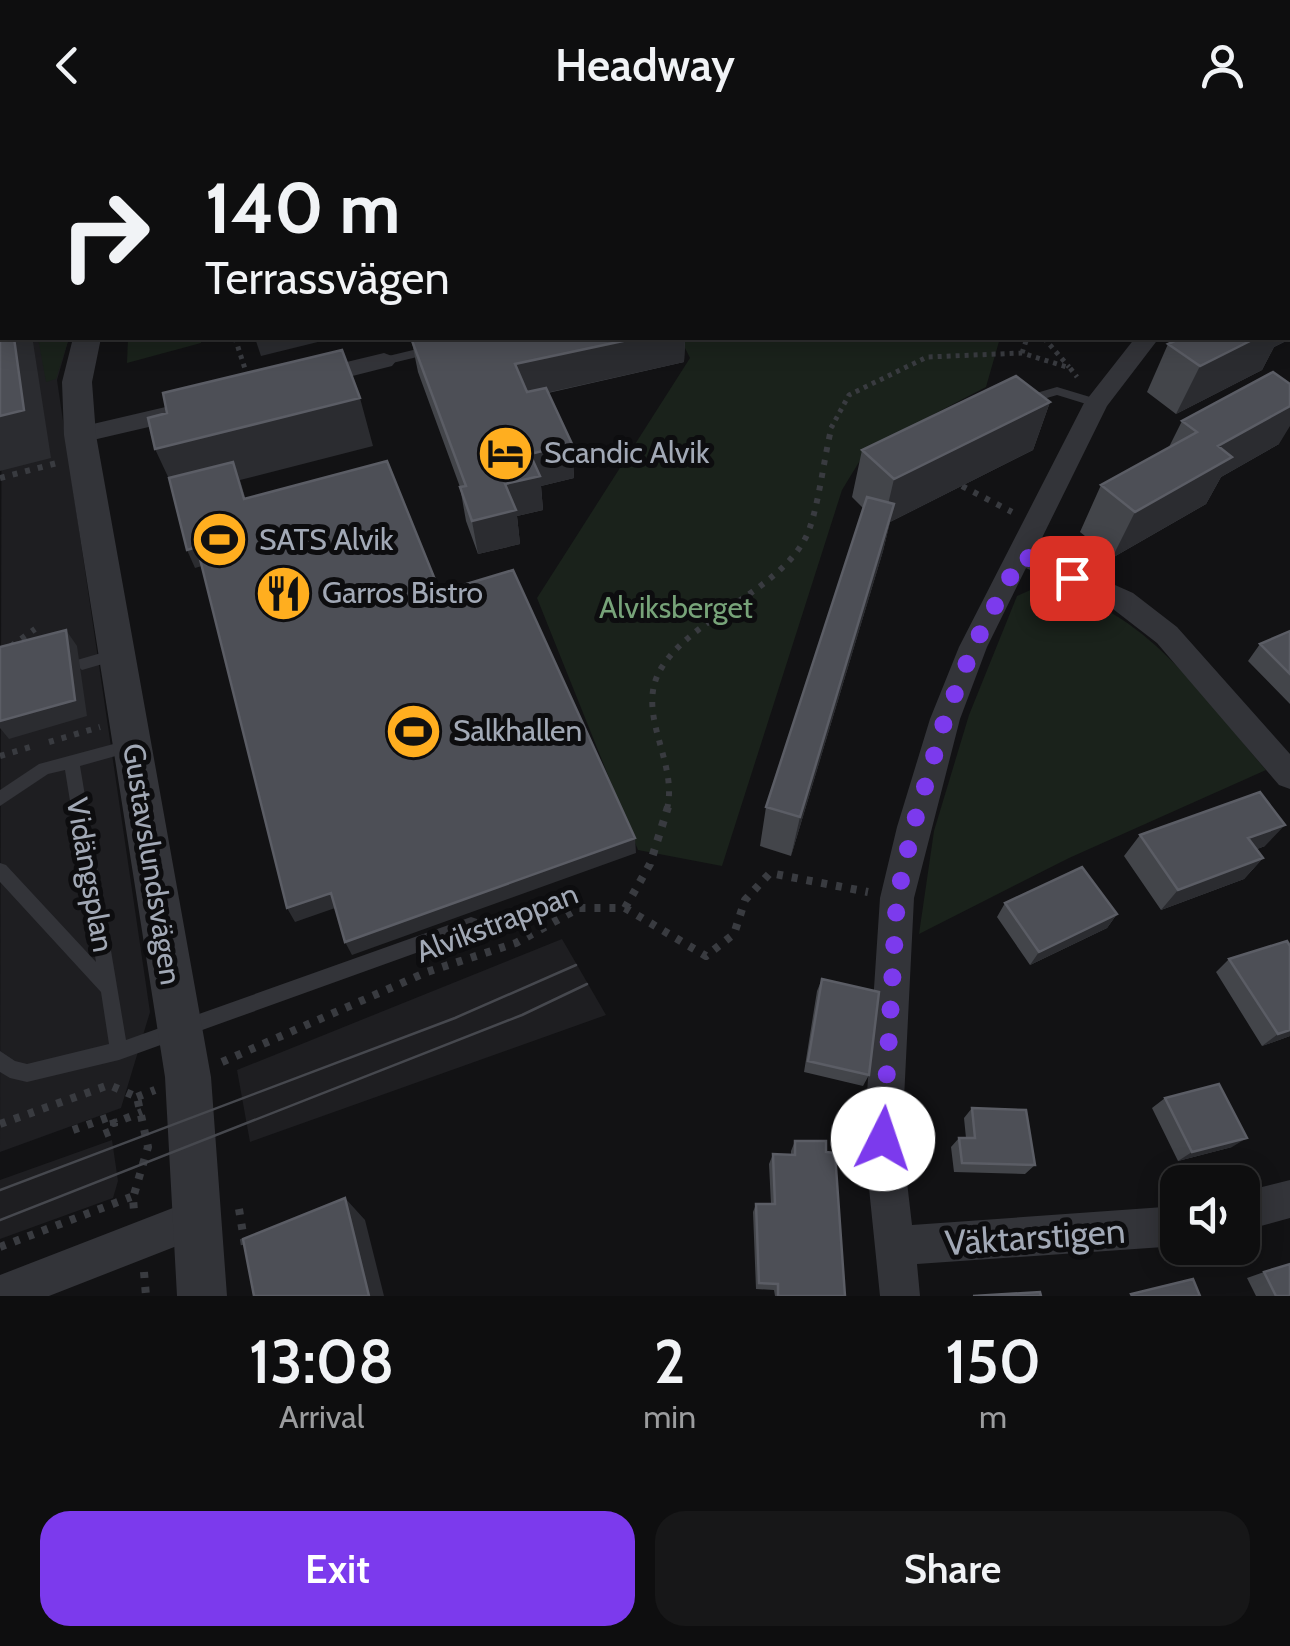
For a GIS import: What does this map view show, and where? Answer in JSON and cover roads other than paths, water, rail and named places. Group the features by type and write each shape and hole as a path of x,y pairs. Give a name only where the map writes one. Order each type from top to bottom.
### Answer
{"street":[{"name":"Gustavslundsvägen","path":"87,340 77,382 71,449 130,732 188,1077 202,1296"},
{"path":"900,1296 883,1139 897,898 945,719 973,647 1096,404 1145,340"},
{"path":"253,394 384,361"},
{"path":"71,449 215,403"},
{"path":"1022,555 1123,601 1167,635 1286,764"},
{"path":"1260,1207 1290,1199"},
{"path":"0,1295 196,1219"},
{"name":"Väktarstigen","path":"893,1246 1160,1227"}],"lane":[{"path":"384,361 449,345"},
{"path":"1014,404 1058,391 1096,404"},
{"path":"82,664 115,655"},
{"name":"Vidängsplan","path":"0,800 33,775 130,732"},
{"name":"Vidängsplan","path":"71,760 119,1051"},
{"name":"Vidängsplan","path":"0,870 109,990"},
{"path":"0,1060 10,1069 27,1073 119,1051 264,996 470,926"}],"tram line":[{"path":"0,1190 455,1018 576,965"},
{"path":"0,1220 522,1015 587,984"}],"place":[{"name":"Scandic Alvik","path":"505,453"},
{"name":"SATS Alvik","path":"220,540"},
{"name":"Garros Bistro","path":"283,593"},
{"name":"Salkhallen","path":"414,731"}],"park label":[{"name":"Alviksberget","path":"676,608"}]}
